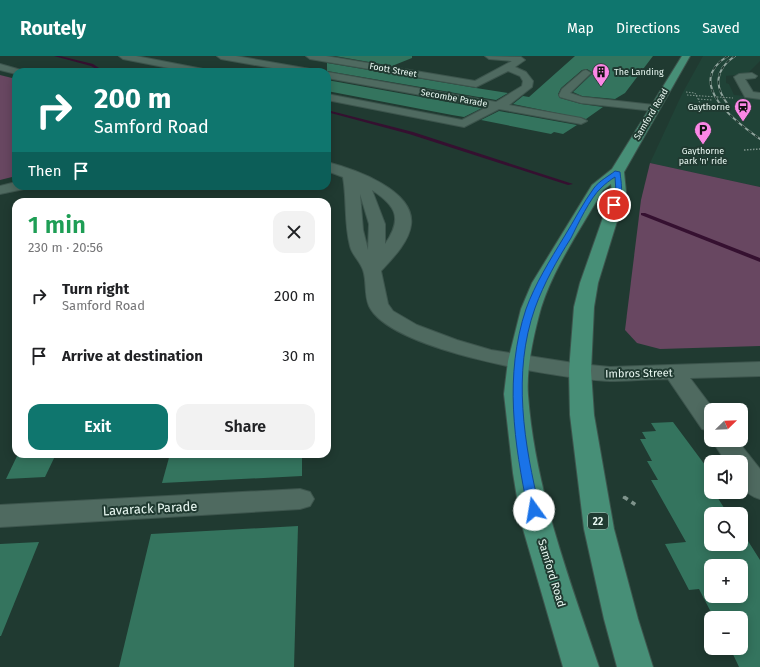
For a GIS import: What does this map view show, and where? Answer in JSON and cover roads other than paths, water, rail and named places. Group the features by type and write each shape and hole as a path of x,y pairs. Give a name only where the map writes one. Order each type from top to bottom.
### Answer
{"main road":[{"name":"Samford Road","path":"581,667 536,522 526,473 516,394 519,361 531,309 541,283 597,188 617,172 686,56"},
{"name":"22","path":"617,172 619,192 609,218 589,283 584,307 580,372 585,437 599,530 621,619 635,667"}],"street":[{"path":"123,56 183,68"},
{"path":"221,56 288,68"},
{"name":"Foott Street","path":"310,56 476,84 507,67"},
{"path":"489,56 521,60 507,67"},
{"path":"0,67 12,70"},
{"path":"331,97 464,124 499,106 527,87 528,80 523,74 507,67"},
{"path":"586,72 566,91 564,95 582,100 654,108"},
{"path":"756,73 752,78 760,89"},
{"path":"756,73 739,77 749,95 760,96"},
{"name":"Secombe Parade","path":"331,76 581,121"},
{"path":"331,168 374,184 389,194 400,207 403,225 388,253 372,270"},
{"path":"350,176 353,190 354,220 359,249 372,270"},
{"path":"350,176 367,193 374,210 377,228 377,249 372,270"},
{"path":"0,190 12,187"},
{"name":"Imbros Street","path":"372,270 378,306 393,320 450,345 519,361 580,372 610,374 760,368"},
{"path":"674,372 704,413"},
{"path":"748,473 760,488"},
{"name":"Lavarack Parade","path":"0,516 300,500"}],"waterway":[{"path":"56,56 92,65 97,68"},
{"path":"331,112 411,133 570,184"},
{"path":"643,214 760,260"}],"railway":[{"path":"728,56 715,67 711,78 712,90 718,101 727,112 760,139"},
{"path":"729,106 721,92 718,79 723,67 735,56"}],"place":[{"name":"The Landing","path":"601,87"},
{"name":"Gaythorne","path":"743,122"},
{"name":"Gaythorne park 'n' ride","path":"703,145"}]}
